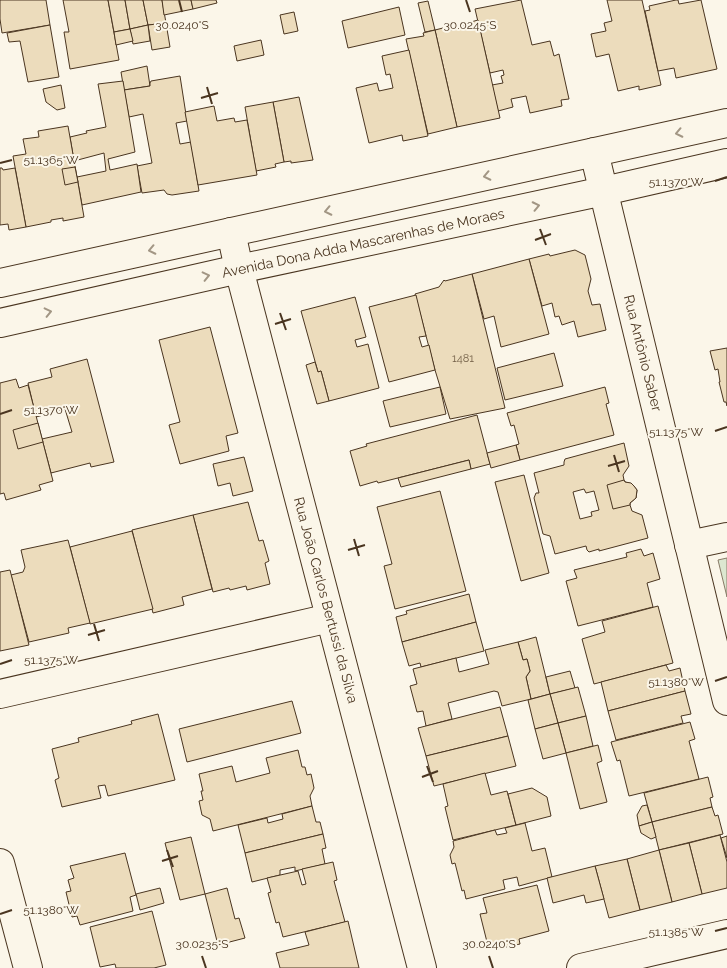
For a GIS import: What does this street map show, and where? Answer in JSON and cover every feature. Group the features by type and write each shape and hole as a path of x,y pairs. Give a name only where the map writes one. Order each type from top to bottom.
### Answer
{"street":[{"path":"0,283 727,123"},
{"name":"Rua Antônio Saber","path":"594,152 727,700"},
{"name":"Avenida Dona Adda Mascarenhas de Moraes","path":"0,323 727,163"},
{"name":"Rua João Carlos Bertussi da Silva","path":"231,232 239,269 422,968"},
{"path":"689,545 727,537"},
{"path":"0,694 330,618"},
{"path":"0,863 28,968"},
{"path":"581,968 727,934"}],"green space":[{"path":"727,558 727,597 718,560"}],"building":[{"path":"0,0 46,0 50,25 2,33"},
{"path":"63,0 108,0 119,60 70,69 64,32 69,32"},
{"path":"108,0 125,0 130,29 114,32"},
{"path":"125,0 143,0 148,25 130,29"},
{"path":"143,0 162,0 166,23 148,25"},
{"path":"162,0 191,0 193,9 164,15"},
{"path":"191,0 216,0 217,3 193,9"},
{"path":"521,0 532,45 550,41 554,56 559,54 569,99 561,100 562,106 530,113 526,96 511,99 513,107 498,111 492,85 503,83 501,76 504,75 503,70 490,73 475,9"},
{"path":"607,0 642,0 661,85 639,90 639,86 618,91 609,54 596,57 591,34 606,31 604,23 612,21"},
{"path":"678,0 679,4 701,0 717,69 676,78 674,68 658,71 645,11 650,10 649,6"},
{"path":"428,1 435,30 425,32 418,3"},
{"path":"399,7 405,35 348,48 342,21"},
{"path":"294,12 298,31 284,34 280,15"},
{"path":"478,20 500,118 457,127 435,30 443,28 446,31 464,27 464,24"},
{"path":"166,23 170,47 152,50 148,25"},
{"path":"50,25 59,77 28,82 20,41 9,42 7,33"},
{"path":"148,25 150,41 133,44 130,29"},
{"path":"130,29 133,41 116,45 114,32"},
{"path":"435,30 457,127 428,134 406,39 424,36 423,33"},
{"path":"261,40 264,55 237,61 234,46"},
{"path":"409,50 428,136 403,141 402,135 369,143 356,88 377,83 379,91 393,88 390,74 386,75 382,56"},
{"path":"147,66 150,86 124,90 121,72"},
{"path":"180,76 187,121 176,123 180,144 191,142 199,191 172,195 167,194 164,190 142,193 137,166 152,163 143,114 129,117 124,90 150,86 151,81"},
{"path":"123,81 135,152 108,159 110,170 137,164 141,192 82,205 77,177 106,171 104,153 74,161 70,137 106,127 98,84"},
{"path":"61,85 65,108 57,110 46,102 43,89"},
{"path":"299,97 313,160 284,162 273,102"},
{"path":"273,102 284,162 275,164 276,167 256,171 245,107"},
{"path":"214,106 217,121 234,118 235,122 247,120 257,175 198,185 185,112"},
{"path":"68,126 84,217 63,221 63,218 51,220 51,222 26,227 13,156 26,154 23,139 39,137 38,131"},
{"path":"75,167 78,182 65,185 62,169"},
{"path":"0,168 3,170 15,168 26,227 9,230 8,224 0,225"},
{"path":"575,250 585,255 591,279 588,291 592,305 600,304 606,330 578,337 574,321 562,325 559,316 555,317 552,303 542,306 529,259"},
{"path":"529,259 549,334 501,347 494,316 484,319 472,274"},
{"path":"472,274 505,408 450,419 415,294 439,287 444,280"},
{"path":"416,295 426,336 419,337 422,347 429,345 435,370 389,382 369,307"},
{"path":"355,297 366,337 355,340 357,347 368,344 379,388 329,401 321,371 318,372 301,311"},
{"path":"210,327 238,433 226,436 229,451 180,464 169,425 180,422 159,340"},
{"path":"727,348 727,406 726,402 724,402 719,382 718,369 715,370 710,351"},
{"path":"554,353 563,386 505,400 497,368"},
{"path":"87,359 114,462 91,467 90,463 51,473 42,439 72,432 65,409 36,417 28,383 52,377 50,369"},
{"path":"315,362 318,372 321,371 329,401 317,404 306,365"},
{"path":"16,379 19,388 28,385 53,481 39,485 41,490 6,500 4,493 0,494 0,383"},
{"path":"440,387 446,414 390,427 383,401"},
{"path":"605,387 609,403 606,404 614,435 520,460 516,445 519,444 514,425 511,426 507,413"},
{"path":"477,415 490,464 471,469 469,460 360,486 350,451 367,446 366,444"},
{"path":"38,423 43,442 18,449 13,430"},
{"path":"624,443 629,466 623,475 624,480 632,484 637,490 636,498 630,505 632,511 642,515 648,538 599,551 599,549 589,552 586,546 555,554 550,536 543,534 534,498 536,493 539,493 534,473 564,465 565,459","holes":["584,489 586,493 594,491 599,510 591,512 592,516 580,519 573,492"]},
{"path":"516,445 520,460 491,468 487,453"},
{"path":"244,457 253,491 233,496 230,483 218,486 213,464"},
{"path":"469,460 471,469 401,487 398,478"},
{"path":"524,475 549,573 521,581 495,482"},
{"path":"624,480 631,483 637,490 636,498 630,505 613,509 607,485"},
{"path":"440,491 466,591 395,609 384,566 392,564 377,507"},
{"path":"248,502 259,541 263,540 269,561 265,563 270,584 247,590 246,586 213,592 193,515"},
{"path":"193,515 212,589 182,597 184,605 153,613 132,530"},
{"path":"132,531 153,609 90,624 70,547"},
{"path":"68,540 90,623 68,628 69,633 29,642 11,575 23,572 25,567 21,550"},
{"path":"641,549 644,556 653,553 660,579 647,583 653,607 578,626 566,581 577,578 574,570 627,557 626,553"},
{"path":"10,570 29,645 0,651 0,572"},
{"path":"469,594 476,622 402,642 396,617 407,614 406,611"},
{"path":"658,606 673,663 594,684 582,639 605,632 602,621"},
{"path":"476,622 484,651 421,667 420,663 409,666 402,642"},
{"path":"536,637 550,694 531,699 526,677 530,671 527,659 523,660 518,642"},
{"path":"518,642 523,660 527,659 530,671 526,677 531,699 502,706 498,692 494,691 448,703 452,719 426,726 423,711 417,712 410,686 417,684 413,669 456,658 459,672 489,664 485,650"},
{"path":"666,665 669,671 680,668 685,691 608,711 601,682"},
{"path":"570,671 575,688 550,694 546,677"},
{"path":"578,687 586,716 558,723 550,694"},
{"path":"685,691 691,714 681,716 683,723 616,740 608,711"},
{"path":"550,694 558,723 535,729 528,700"},
{"path":"292,701 301,733 187,762 179,729"},
{"path":"500,707 508,736 426,756 418,728"},
{"path":"158,714 175,780 108,796 105,785 98,786 101,798 62,807 55,780 59,778 52,749 79,742 78,738 132,724 131,721"},
{"path":"586,716 593,746 566,753 558,723"},
{"path":"690,722 695,739 689,741 699,779 629,796 620,760 617,761 611,742"},
{"path":"558,723 566,753 543,759 535,729"},
{"path":"508,736 516,766 434,786 426,756"},
{"path":"598,745 602,761 597,763 607,802 580,809 566,753"},
{"path":"298,750 302,767 305,767 307,775 311,774 314,788 310,796 312,806 213,831 210,819 202,815 199,801 203,800 201,791 203,791 199,774 232,766 236,782 270,773 266,758"},
{"path":"485,773 491,795 507,791 516,825 453,840 445,807 448,806 443,784"},
{"path":"708,777 713,797 710,798 712,807 652,822 644,793"},
{"path":"532,788 547,797 551,816 516,825 508,794"},
{"path":"647,805 652,822 639,826 637,815 642,806"},
{"path":"312,806 316,822 320,822 323,834 245,853 238,825 267,818 268,823 283,819 282,814"},
{"path":"712,807 715,816 718,815 723,834 659,850 652,822"},
{"path":"652,822 656,837 651,839 641,833 639,826"},
{"path":"525,823 532,851 545,848 552,877 519,886 517,877 503,880 505,889 466,899 455,863 452,864 450,855 454,847 453,841 495,830 497,835 507,833 505,828"},
{"path":"323,834 326,848 322,849 325,864 295,871 295,867 280,870 280,875 252,882 245,853"},
{"path":"720,835 727,862 727,888 702,894 689,843"},
{"path":"727,836 727,858 721,838"},
{"path":"191,837 205,894 180,900 165,843"},
{"path":"689,843 702,894 672,902 659,850"},
{"path":"659,850 672,902 640,910 627,859"},
{"path":"125,853 136,895 130,897 133,911 80,925 77,916 72,917 66,892 71,891 68,880 74,878 70,866"},
{"path":"627,859 640,910 609,918 595,866"},
{"path":"333,862 337,880 334,881 345,922 283,937 279,922 276,923 268,893 271,892 267,878 298,871 302,885 306,884 302,869"},
{"path":"595,866 604,899 586,903 584,895 553,903 547,878"},
{"path":"537,885 549,931 519,939 520,944 497,949 496,944 488,946 480,914 487,913 483,898"},
{"path":"160,888 164,903 140,910 136,894"},
{"path":"227,888 235,919 239,918 245,938 218,945 205,894"},
{"path":"152,911 166,965 154,968 116,968 115,964 100,967 90,927"},
{"path":"348,921 359,968 280,968 276,953 309,945 305,932"}]}
